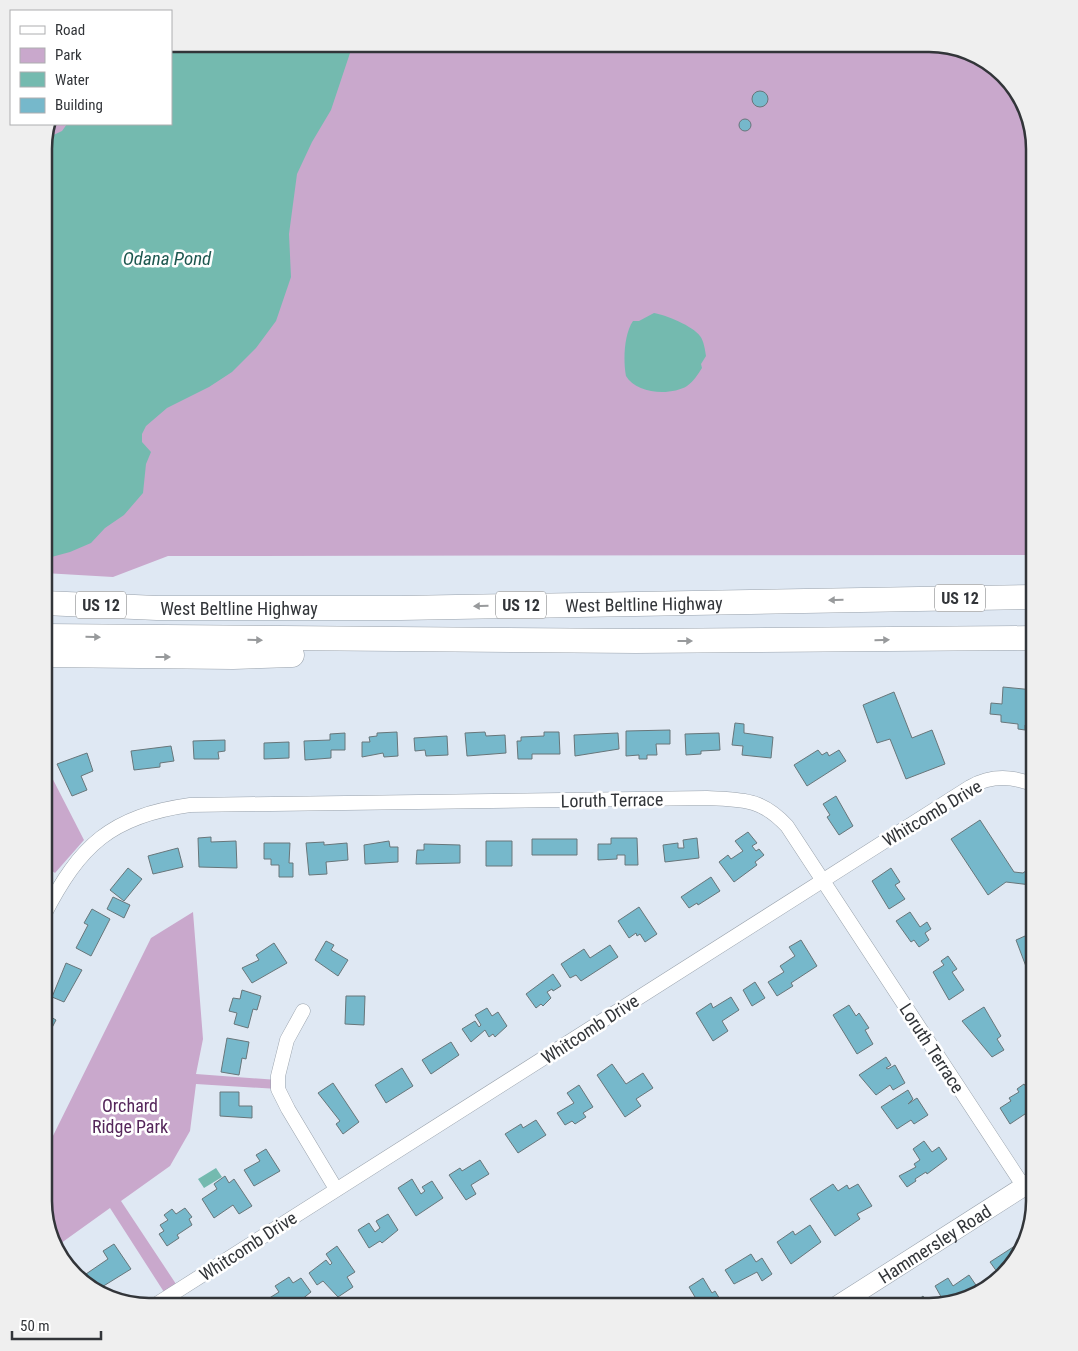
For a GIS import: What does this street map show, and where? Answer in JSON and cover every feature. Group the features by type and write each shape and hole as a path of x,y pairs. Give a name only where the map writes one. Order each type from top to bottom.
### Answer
{"highway":[{"path":"53,597 157,608"},
{"name":"West Beltline Highway","path":"53,603 157,608 401,608 1026,597"},
{"name":"West Beltline Highway","path":"53,636 636,641 1026,638"},
{"path":"53,655 232,657 636,641"}],"street":[{"name":"Whitcomb Drive","path":"166,1298 822,879 982,780 1016,777 1026,781"},
{"name":"Loruth Terrace","path":"52,898 78,859 104,834 135,817 164,809 190,805 707,798 750,800 774,811 787,826 1026,1179"},
{"path":"303,1011 287,1040 278,1076 278,1089 336,1189"},
{"name":"Hammersley Road","path":"849,1298 1026,1185"}],"green space":[{"path":"172,53 935,53 947,54 965,60 982,69 1001,86 1012,101 1022,125 1026,150 1026,555 168,556 113,577 53,573 53,137 56,125 172,125"},
{"path":"52,778 84,840 55,873 52,871"},
{"name":"Orchard Ridge Park","path":"193,912 203,1039 196,1074 278,1080 278,1089 196,1084 190,1131 170,1166 121,1201 176,1284 164,1292 110,1208 62,1242 53,1214 52,1201 52,1138 151,938"}],"water":[{"name":"Odana Pond","path":"172,53 350,53 331,110 312,142 297,174 289,234 291,277 276,321 256,348 232,372 209,387 167,408 146,426 142,434 142,442 151,452 146,464 143,493 124,515 105,528 91,543 53,557 53,137 62,131 66,125 172,125"},
{"path":"654,313 692,328 700,336 703,343 706,356 701,364 702,368 692,382 680,389 663,392 645,390 631,382 626,376 625,348 630,326 633,321 639,321"},
{"path":"216,1168 222,1177 204,1188 198,1179"}],"building":[{"path":"760,91 766,93 768,99 766,105 760,107 754,105 752,99 754,93"},
{"path":"743,119 747,119 751,125 747,131 743,131 739,127 739,123"},
{"path":"1003,687 1026,689 1025,730 1018,729 1018,724 1001,722 1001,715 990,714 991,703 1002,704"},
{"path":"894,692 912,738 932,730 945,764 906,779 890,739 877,743 863,705"},
{"path":"735,723 744,724 744,733 773,737 771,758 742,755 743,746 732,745"},
{"path":"670,730 670,744 656,744 657,755 647,755 647,759 639,759 639,755 626,756 626,731"},
{"path":"397,732 398,756 384,757 383,753 362,757 362,742 370,742 369,737 377,736 377,733"},
{"path":"485,732 486,736 505,735 506,753 467,756 465,733"},
{"path":"544,732 559,732 560,754 532,754 532,759 518,759 517,741 521,741 521,737 544,736"},
{"path":"345,733 345,750 331,750 331,758 305,760 304,741 330,740 330,734"},
{"path":"618,733 619,749 575,756 574,735"},
{"path":"719,733 720,750 701,751 701,754 686,755 685,734"},
{"path":"447,736 448,755 426,756 425,750 415,751 414,738"},
{"path":"225,740 225,751 218,752 219,759 194,759 193,741"},
{"path":"289,742 289,758 264,759 264,743"},
{"path":"171,746 174,761 160,763 160,767 134,770 131,751"},
{"path":"818,750 822,755 827,752 829,756 839,750 846,761 807,786 794,765"},
{"path":"87,753 93,771 81,776 87,790 72,796 57,764"},
{"path":"836,796 853,826 839,835 827,817 830,815 823,804"},
{"path":"980,820 1014,872 1023,873 1026,871 1026,884 1006,882 988,895 951,839"},
{"path":"748,832 757,843 752,846 756,851 759,849 764,855 755,862 757,865 734,882 719,862 728,855 731,859 743,851 735,841"},
{"path":"211,837 211,842 236,841 237,868 199,867 198,838"},
{"path":"611,838 637,838 638,865 625,865 625,855 617,855 617,859 598,860 598,844 611,844"},
{"path":"697,838 699,858 665,862 663,845 678,843 678,848 684,848 683,840"},
{"path":"532,839 577,839 577,855 532,855"},
{"path":"389,841 390,847 398,847 398,862 365,864 364,845"},
{"path":"486,841 512,841 512,866 486,866"},
{"path":"324,842 324,845 347,843 348,860 326,862 327,874 309,875 306,843"},
{"path":"264,843 290,843 289,863 293,863 293,877 279,877 279,865 271,865 271,859 264,859"},
{"path":"424,844 460,845 460,863 416,864 417,850 424,850"},
{"path":"178,848 183,867 153,874 148,856"},
{"path":"128,868 142,879 124,901 110,890"},
{"path":"891,868 900,882 895,885 905,899 889,909 872,881"},
{"path":"711,877 720,891 698,905 697,903 689,908 681,897"},
{"path":"113,897 130,905 124,918 107,909"},
{"path":"639,907 657,934 645,942 640,934 637,936 636,933 629,938 618,921"},
{"path":"92,909 110,919 91,956 76,948 88,925 84,923"},
{"path":"910,912 920,927 927,922 931,929 925,933 929,940 919,947 914,940 911,942 896,921"},
{"path":"1026,936 1026,966 1016,940"},
{"path":"801,940 817,966 791,983 793,986 777,996 768,982 784,972 780,966 795,956 789,947"},
{"path":"326,941 334,945 331,950 348,960 338,976 315,960"},
{"path":"274,943 287,963 252,983 242,968 259,960 256,955"},
{"path":"610,945 618,957 581,981 576,975 570,978 561,964 584,949 590,958"},
{"path":"948,956 957,969 952,972 964,990 949,1000 933,972 944,965 941,961"},
{"path":"66,963 82,970 64,1002 52,997"},
{"path":"553,974 561,986 547,992 551,998 543,1006 541,1004 536,1008 526,994"},
{"path":"755,982 765,998 752,1006 743,990"},
{"path":"242,990 261,996 257,1010 253,1009 248,1028 234,1024 237,1013 229,1011 233,998 240,999"},
{"path":"346,996 365,996 364,1025 345,1024"},
{"path":"731,997 739,1010 722,1021 728,1031 713,1041 696,1013 711,1003 713,1008"},
{"path":"849,1005 856,1016 859,1013 869,1028 865,1030 873,1044 857,1054 833,1015"},
{"path":"984,1007 1001,1036 997,1039 1004,1050 992,1057 962,1021"},
{"path":"487,1008 492,1016 498,1012 507,1026 495,1037 493,1034 489,1037 485,1030 471,1042 462,1029 475,1021 479,1027 481,1025 475,1015"},
{"path":"52,1018 56,1020 52,1027"},
{"path":"227,1038 249,1042 246,1059 242,1058 239,1075 221,1072"},
{"path":"451,1042 459,1055 431,1074 422,1060"},
{"path":"886,1057 891,1065 886,1068 888,1069 895,1065 905,1083 893,1090 890,1085 876,1095 859,1075"},
{"path":"612,1064 626,1084 643,1073 653,1088 636,1099 641,1106 625,1117 597,1075"},
{"path":"402,1068 413,1086 386,1103 375,1085"},
{"path":"333,1083 359,1122 343,1134 336,1124 340,1121 318,1093"},
{"path":"1024,1084 1026,1087 1026,1113 1010,1124 1000,1108 1011,1101 1009,1098 1019,1092 1017,1089"},
{"path":"579,1085 593,1107 583,1113 586,1117 575,1124 572,1121 565,1125 557,1113 574,1103 567,1093"},
{"path":"908,1090 913,1099 908,1104 917,1098 928,1115 914,1124 911,1120 897,1129 881,1107"},
{"path":"220,1092 239,1092 239,1106 252,1106 252,1118 220,1116"},
{"path":"536,1120 546,1135 518,1153 505,1134 521,1124 523,1128"},
{"path":"924,1141 932,1152 939,1147 947,1159 927,1174 926,1172 915,1179 916,1181 907,1187 899,1176 916,1167 914,1164 920,1160 913,1149"},
{"path":"266,1149 280,1171 254,1186 244,1170 260,1161 256,1155"},
{"path":"480,1160 489,1174 471,1185 476,1194 466,1200 449,1175 460,1168 462,1171"},
{"path":"225,1176 229,1183 234,1179 252,1206 239,1214 233,1205 214,1218 202,1199 217,1189 214,1184"},
{"path":"412,1179 421,1194 425,1191 422,1187 432,1181 443,1198 416,1216 398,1188"},
{"path":"833,1184 838,1191 847,1185 849,1189 858,1184 872,1206 857,1214 860,1219 835,1236 810,1199"},
{"path":"185,1208 192,1217 189,1219 192,1225 177,1235 179,1238 167,1246 159,1234 164,1231 160,1225 168,1220 164,1215 172,1209 176,1214"},
{"path":"388,1214 398,1230 382,1243 380,1241 369,1248 358,1230 369,1223 375,1232 380,1228 376,1221"},
{"path":"810,1225 821,1242 791,1264 777,1242 793,1231 795,1235"},
{"path":"114,1244 131,1269 103,1286 86,1274 108,1259 103,1251"},
{"path":"337,1246 355,1272 347,1277 353,1287 338,1297 323,1281 317,1285 309,1273 326,1260 330,1265 332,1263 326,1254"},
{"path":"1014,1247 996,1270 990,1262"},
{"path":"751,1254 756,1262 762,1258 772,1274 762,1281 757,1272 734,1284 725,1270"},
{"path":"969,1275 976,1285 942,1298 935,1286 948,1278 953,1286"},
{"path":"289,1277 293,1283 301,1278 311,1292 304,1298 269,1298 279,1292 275,1286"},
{"path":"703,1278 712,1293 715,1291 719,1298 696,1298 689,1287"}]}
